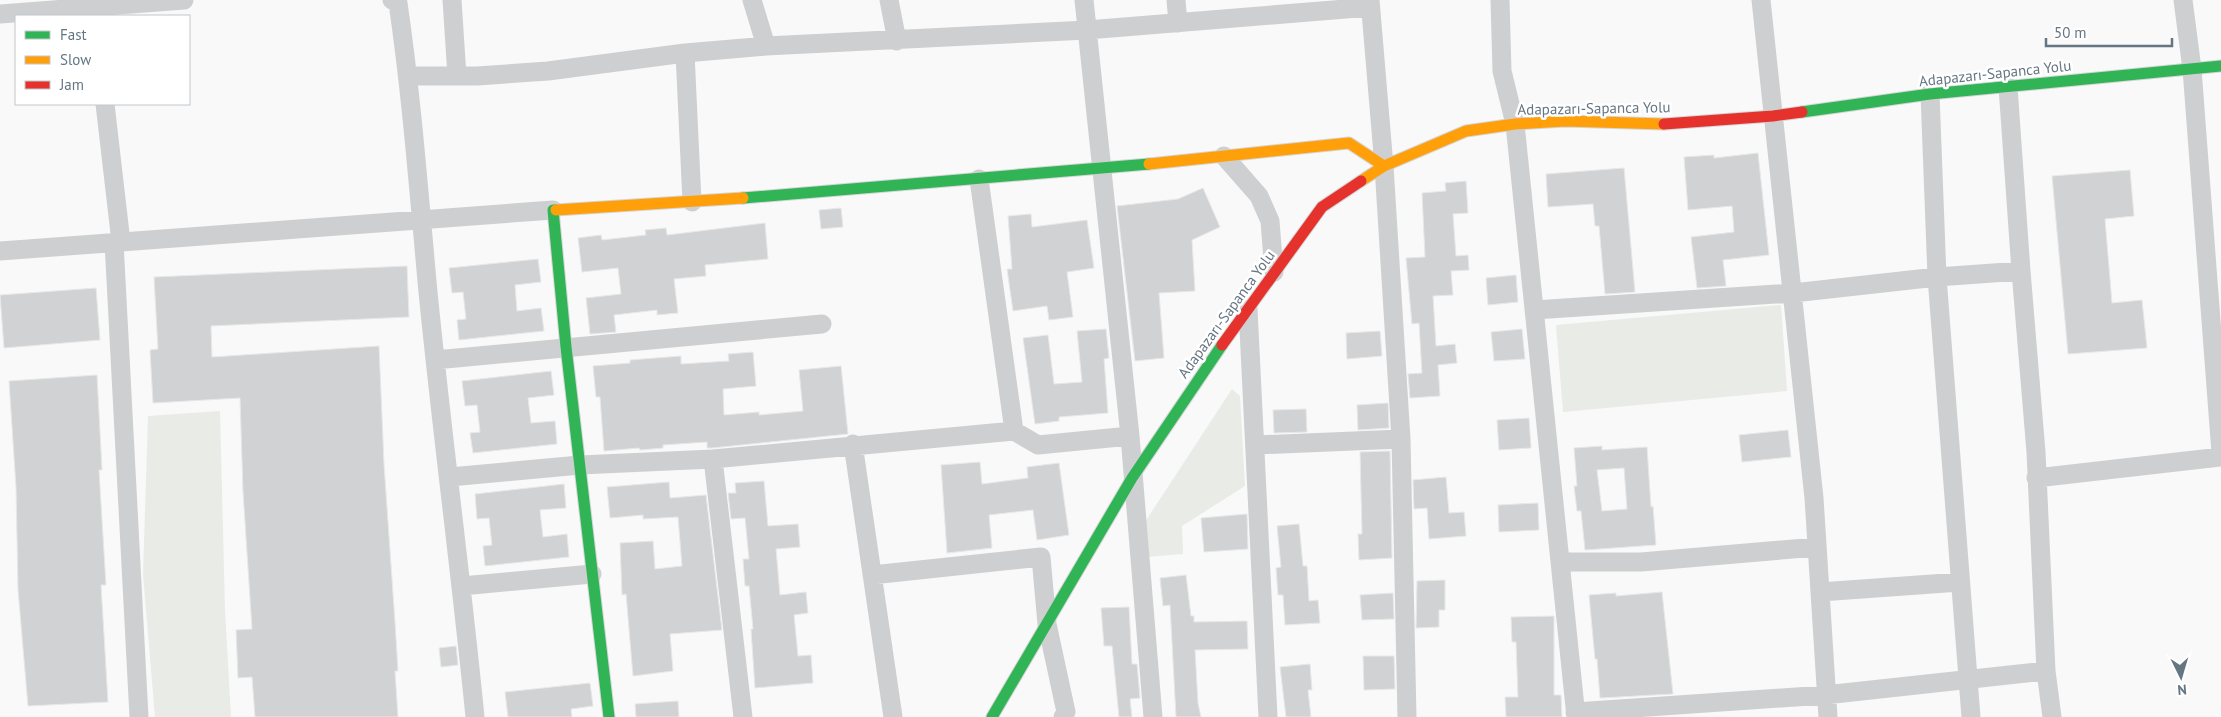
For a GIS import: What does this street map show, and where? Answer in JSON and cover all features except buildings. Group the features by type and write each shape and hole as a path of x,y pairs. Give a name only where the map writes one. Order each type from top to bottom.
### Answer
{"main road":[{"name":"Adapazarı-Sapanca Yolu","path":"992,717 1132,478 1192,387 1322,207 1384,166 1466,131 1514,124 1565,121 1659,124 1773,116 1930,94 2221,66"},
{"path":"609,717 566,347 553,210 692,202 1102,169 1349,143 1384,166"}],"street":[{"path":"0,14 184,0"},
{"path":"392,0 398,3 409,76 435,360 450,477 475,717"},
{"path":"452,0 457,76"},
{"path":"752,0 766,46"},
{"path":"889,0 897,41"},
{"path":"1084,0 1130,436 1153,717"},
{"path":"1176,0 1178,23"},
{"path":"1500,0 1502,71 1514,124 1575,714 1826,695 2046,671"},
{"path":"1761,0 1814,498 1828,717"},
{"path":"2183,0 2192,69 2221,452"},
{"path":"409,76 457,76 548,71 685,53 766,46 897,41 1087,30 1178,23 1256,9 1370,4 1384,166 1401,439 1407,717"},
{"path":"685,53 692,202"},
{"path":"2008,87 2020,272 2036,452 2046,671 2052,717"},
{"path":"1930,94 1937,277 1971,717"},
{"path":"105,105 118,242 139,717"},
{"path":"1224,156 1259,196 1270,221 1274,272"},
{"path":"980,179 1014,431"},
{"path":"0,252 553,210"},
{"path":"1534,310 1793,293 1937,277 2020,272"},
{"path":"1248,309 1268,717"},
{"path":"435,360 822,324"},
{"path":"450,477 580,465 713,459 853,444 1014,431 1038,444 1130,436"},
{"path":"1255,445 1401,439"},
{"path":"853,444 893,717"},
{"path":"2036,478 2221,457"},
{"path":"713,459 743,717"},
{"path":"1560,562 1641,562 1817,547"},
{"path":"872,575 1041,558 1047,624 1066,712 1063,717"},
{"path":"462,586 592,574"},
{"path":"1820,592 1960,582"}],"shaded area":[{"path":"1781,305 1787,391 1563,412 1556,325"},
{"path":"1232,389 1240,396 1245,486 1182,526 1183,554 1146,557 1143,525"},
{"path":"220,411 225,610 231,717 155,717 143,574 148,416"}],"traffic: fast":[{"path":"1802,112 1930,94 2221,66"},
{"path":"743,198 1149,164"},
{"path":"556,210 553,210 566,347 609,717"},
{"path":"992,717 1132,478 1222,345"}],"traffic: slow":[{"path":"1361,181 1384,166 1466,131 1515,124 1565,121 1664,124"},
{"path":"1149,164 1349,143 1384,166"},
{"path":"556,210 743,198"}],"traffic: jam":[{"path":"1664,124 1802,112"},
{"path":"1222,345 1322,207 1361,181"}]}
